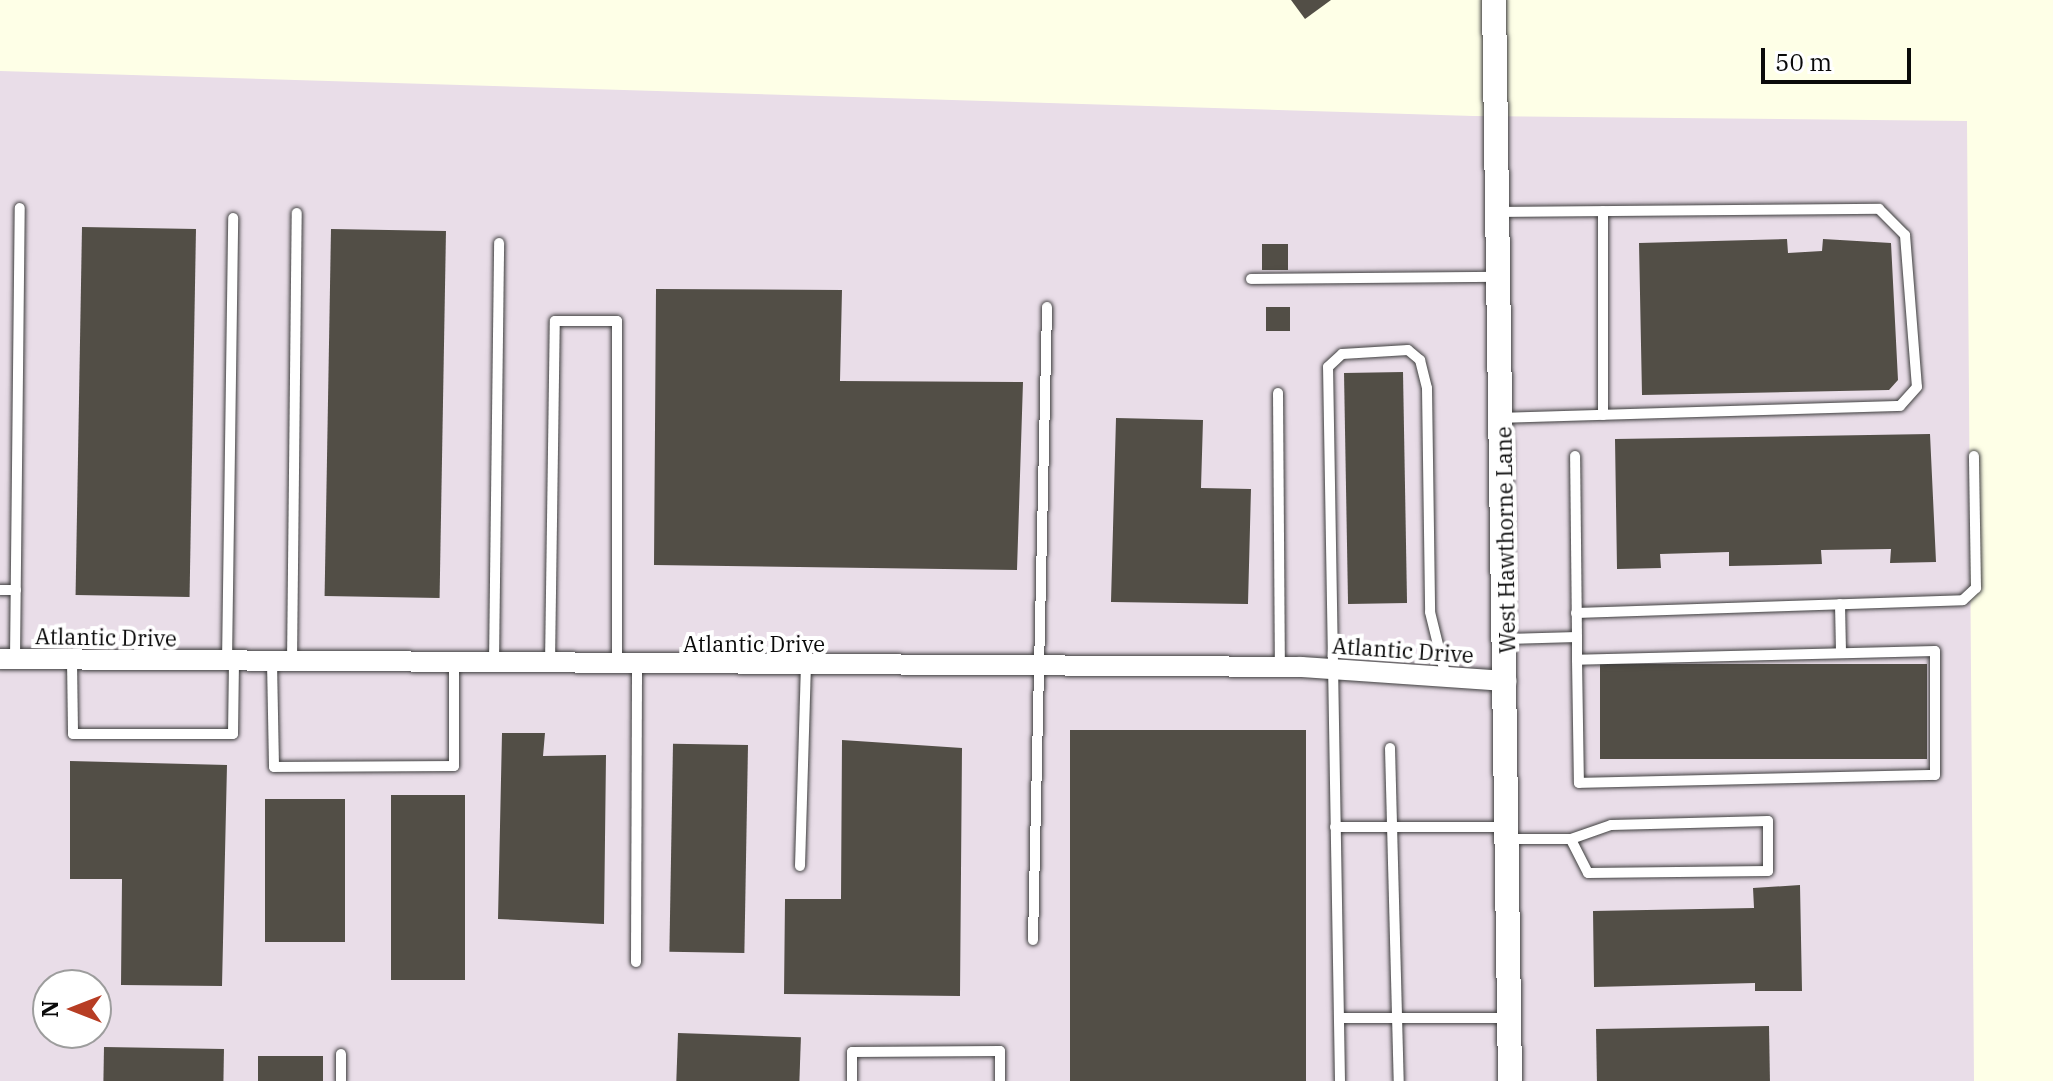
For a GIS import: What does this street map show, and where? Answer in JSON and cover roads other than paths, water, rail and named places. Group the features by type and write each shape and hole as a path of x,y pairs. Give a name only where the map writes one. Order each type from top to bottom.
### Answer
{"street":[{"name":"West Hawthorne Lane","path":"1494,0 1507,639 1510,1081"},
{"name":"Atlantic Drive","path":"8,659 627,667 1280,667 1507,681"}],"lane":[{"path":"8,659 16,590 20,208"},
{"path":"1498,212 1879,209 1905,235 1917,387 1900,406 1502,418"},
{"path":"1603,211 1603,415"},
{"path":"297,213 282,662 274,767 454,766 454,665"},
{"path":"72,660 73,734 233,734 230,662 233,218"},
{"path":"494,665 499,243"},
{"path":"1251,279 1500,277"},
{"path":"1033,940 1047,307"},
{"path":"550,666 555,321 617,321 636,962"},
{"path":"1340,1081 1328,367 1342,354 1408,350 1420,360 1427,388 1430,612 1446,677"},
{"path":"1278,393 1280,667"},
{"path":"1575,456 1576,613 1579,783 1935,775 1935,651 1577,660"},
{"path":"1576,613 1963,600 1976,588 1974,456"},
{"path":"0,590 16,590"},
{"path":"1840,604 1841,652"},
{"path":"1507,639 1577,637"},
{"path":"800,866 806,668"},
{"path":"1390,748 1399,1081"},
{"path":"1335,827 1392,827 1571,839 1611,825 1768,821 1768,871 1588,873 1571,839"},
{"path":"1339,1018 1510,1018"},
{"path":"852,1081 852,1052 985,1051 1000,1051 1000,1081"},
{"path":"341,1054 341,1081"}]}
